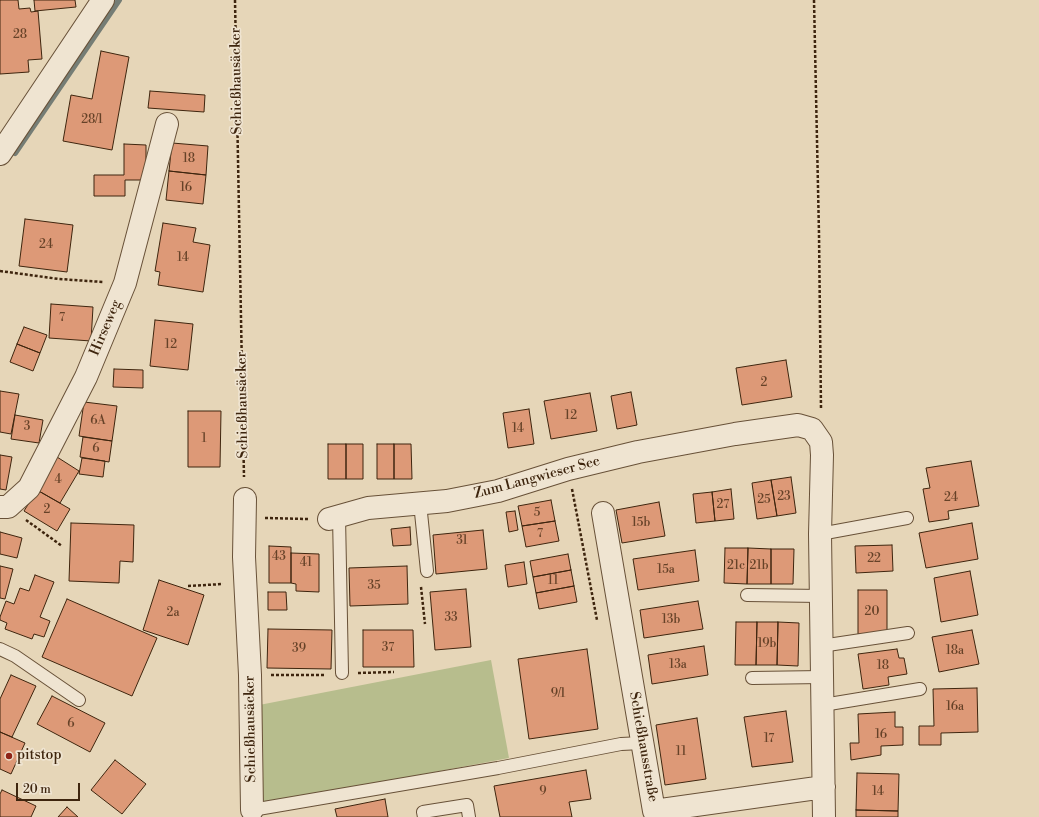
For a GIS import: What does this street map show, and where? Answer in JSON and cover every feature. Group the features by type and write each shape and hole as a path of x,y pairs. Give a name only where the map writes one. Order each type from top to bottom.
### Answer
{"street":[{"path":"0,154 103,0"},
{"name":"Hirseweg","path":"4,507 29,488 86,377 125,283 166,124"},
{"name":"Zum Langwieser See","path":"334,517 368,508 447,501 498,491 568,469 638,452 798,424 812,429 821,442"},
{"path":"821,442 820,534 824,817"},
{"name":"Schießhausäcker","path":"245,509 244,557 250,675 252,810"},
{"name":"Schießhausstraße","path":"603,513 654,811 824,787"}],"lane":[{"path":"420,503 427,571"},
{"path":"334,517 342,673"},
{"path":"820,534 907,518"},
{"path":"747,595 821,596"},
{"path":"821,646 908,633"},
{"path":"0,649 15,656 80,700"},
{"path":"752,678 822,677"},
{"path":"822,705 920,689"},
{"path":"252,810 498,768 621,744 642,743"},
{"path":"424,817 423,812 467,805 469,817"}],"path":[{"name":"Schießhausäcker","path":"235,0 245,509"},
{"path":"814,0 819,234 821,442"},
{"path":"0,271 59,279 125,283"},
{"path":"568,469 598,622"},
{"path":"4,507 62,546"},
{"path":"245,509 334,517"},
{"path":"188,586 246,583"},
{"path":"250,675 333,675 342,673 394,672"}],"green space":[{"path":"491,660 509,758 255,806 254,706"}],"building":[{"path":"0,0 18,0 19,9 30,8 31,12 38,11 42,59 28,60 29,72 0,74"},
{"path":"34,0 75,0 76,7 35,11"},
{"path":"101,51 129,57 112,150 63,141 71,95 92,99"},
{"path":"150,91 205,95 204,112 148,108"},
{"path":"172,143 208,146 206,175 169,171"},
{"path":"124,144 146,145 146,180 125,180 125,196 94,196 94,175 124,175"},
{"path":"169,171 206,175 203,204 166,200"},
{"path":"25,219 73,225 67,272 19,266"},
{"path":"163,223 196,228 193,242 210,245 203,292 158,285 160,272 155,271"},
{"path":"51,304 93,307 91,341 49,338"},
{"path":"155,320 193,324 188,370 150,366"},
{"path":"24,327 47,335 40,353 17,344"},
{"path":"17,344 40,353 33,371 10,362"},
{"path":"786,360 792,397 742,405 736,368"},
{"path":"114,369 143,370 143,388 113,387"},
{"path":"0,391 19,394 11,434 0,432"},
{"path":"631,392 637,425 617,429 611,396"},
{"path":"590,393 597,431 551,439 544,401"},
{"path":"84,402 117,406 112,441 79,436"},
{"path":"529,409 534,444 508,448 503,413"},
{"path":"188,411 221,411 220,467 188,467"},
{"path":"15,415 43,420 39,443 11,439"},
{"path":"83,437 112,441 109,462 80,457"},
{"path":"328,444 346,444 346,479 328,479"},
{"path":"346,444 363,444 363,479 346,479"},
{"path":"377,444 394,444 394,479 377,479"},
{"path":"394,444 411,444 412,479 394,479"},
{"path":"0,455 12,457 6,490 0,489"},
{"path":"57,457 79,471 60,503 37,490"},
{"path":"82,458 105,461 103,477 79,474"},
{"path":"971,461 979,506 948,511 949,519 929,522 923,489 930,488 926,468"},
{"path":"791,477 796,513 777,516 771,480"},
{"path":"771,480 777,516 757,519 752,483"},
{"path":"731,489 734,519 715,521 712,492"},
{"path":"37,490 70,509 57,531 24,511"},
{"path":"712,492 715,521 696,523 693,494"},
{"path":"551,500 555,521 522,526 518,506"},
{"path":"659,502 665,536 622,543 616,510"},
{"path":"515,511 518,530 509,532 506,512"},
{"path":"555,521 559,541 526,547 522,526"},
{"path":"71,523 134,525 133,562 120,561 119,583 69,581"},
{"path":"972,523 978,559 926,568 919,533"},
{"path":"410,527 411,545 393,546 391,529"},
{"path":"483,530 487,569 436,574 433,535"},
{"path":"0,532 22,538 17,558 0,554"},
{"path":"892,545 893,571 856,573 855,546"},
{"path":"269,546 291,547 291,583 269,583"},
{"path":"725,548 748,548 747,584 724,583"},
{"path":"748,548 771,549 771,584 747,584"},
{"path":"771,549 794,549 793,584 771,584"},
{"path":"695,550 699,581 638,590 633,559"},
{"path":"291,553 319,554 319,592 296,591 296,584 291,583"},
{"path":"568,554 571,570 533,577 530,561"},
{"path":"524,562 527,584 508,587 505,565"},
{"path":"0,566 13,569 5,599 0,598"},
{"path":"407,566 408,604 350,606 349,568"},
{"path":"571,570 574,586 536,593 533,577"},
{"path":"970,571 978,615 941,622 934,578"},
{"path":"35,575 54,582 40,617 50,621 44,637 34,634 32,639 5,629 7,623 0,620 0,617 6,601 14,604 20,588 29,591"},
{"path":"159,580 204,595 188,645 143,630"},
{"path":"574,586 577,602 539,609 536,593"},
{"path":"466,589 471,647 435,650 430,592"},
{"path":"858,590 887,590 887,634 858,634"},
{"path":"268,592 286,592 287,610 268,610"},
{"path":"67,599 157,638 132,696 42,657"},
{"path":"698,601 703,629 644,638 640,610"},
{"path":"736,622 757,622 756,665 735,665"},
{"path":"757,622 778,622 777,665 756,665"},
{"path":"778,622 799,623 798,666 777,665"},
{"path":"268,629 332,630 331,669 267,668"},
{"path":"363,630 413,630 414,667 363,667"},
{"path":"972,630 979,664 939,672 932,637"},
{"path":"704,646 708,675 652,684 648,655"},
{"path":"587,649 598,729 529,739 518,659"},
{"path":"897,649 899,658 904,658 907,674 888,677 889,685 863,689 858,654"},
{"path":"11,675 36,686 12,737 0,732 0,699"},
{"path":"977,688 978,732 941,733 941,745 919,745 919,726 934,726 933,689"},
{"path":"52,696 105,723 90,752 37,724"},
{"path":"786,711 793,762 752,767 744,717"},
{"path":"895,712 895,727 903,727 903,745 881,746 881,755 851,760 850,743 859,743 858,714"},
{"path":"697,718 706,779 665,785 656,725"},
{"name":"pitstop","path":"0,732 25,743 11,774 0,769"},
{"path":"115,760 146,784 122,814 91,790"},
{"path":"586,770 591,799 569,802 572,817 500,817 494,786"},
{"path":"857,773 899,774 898,811 856,810"},
{"path":"2,790 36,806 31,817 0,817 0,794"},
{"path":"385,799 388,817 337,817 335,809"},
{"path":"67,807 78,817 58,817"},
{"path":"856,810 898,811 898,817 856,817"}],"waterway":[{"path":"15,153 119,0"}],"place":[{"name":"pitstop","path":"9,756"}]}
